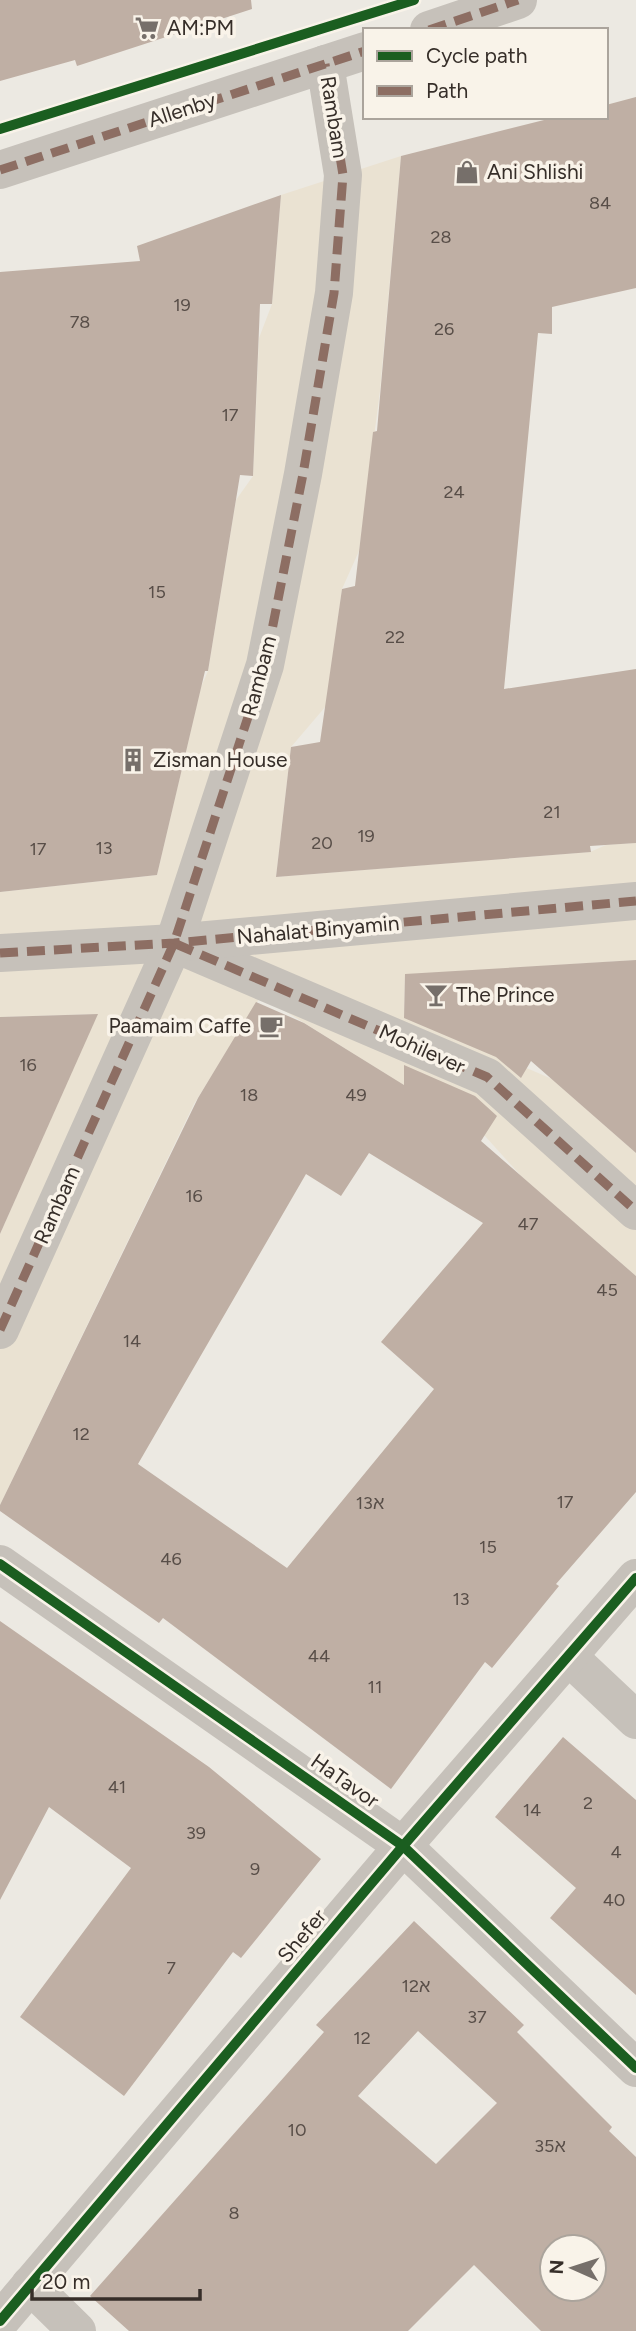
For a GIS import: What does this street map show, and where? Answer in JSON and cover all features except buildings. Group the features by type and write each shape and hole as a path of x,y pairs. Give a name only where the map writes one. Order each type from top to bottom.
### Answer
{"street":[{"path":"435,28 518,0"},
{"name":"Allenby","path":"0,170 363,52"},
{"name":"Rambam","path":"0,1330 174,943 265,665 310,435 334,293 343,175 326,64"},
{"name":"Nahalat Binyamin","path":"0,953 174,943 636,901"},
{"name":"Mohilever","path":"174,943 487,1077 636,1211"},
{"name":"HaTavor","path":"0,1564 404,1846 636,2068"},
{"name":"Shefer","path":"0,2321 636,1578"},
{"path":"569,1657 636,1720"},
{"path":"30,2285 78,2331"}],"shaded area":[{"path":"401,156 380,391 359,551 342,589 326,706 291,747 276,877 590,852 606,845 636,843 636,960 405,975 404,1015 552,1079 636,1153 636,1276 523,1178 485,1136 261,996 194,1104 0,1505 0,1234 97,1014 0,1017 0,892 157,875 201,687 208,671 236,500 253,476 259,338 272,304 281,195"}],"marked path":[{"path":"435,28 518,0"},
{"path":"0,170 363,52"},
{"path":"0,1330 174,943 265,665 303,474 334,293 343,175 325,64"},
{"path":"0,953 174,943 636,901"},
{"path":"176,944 487,1077 636,1211"}],"cycle path":[{"path":"0,129 414,0"},
{"path":"0,1564 403,1846 636,2068"},
{"path":"0,2321 403,1846 636,1578"}],"place":[{"name":"AM:PM","path":"147,28"},
{"name":"Ani Shlishi","path":"467,172"},
{"name":"Zisman House","path":"133,760"},
{"name":"The Prince","path":"436,995"},
{"name":"Paamaim Caffe","path":"271,1026"}]}
